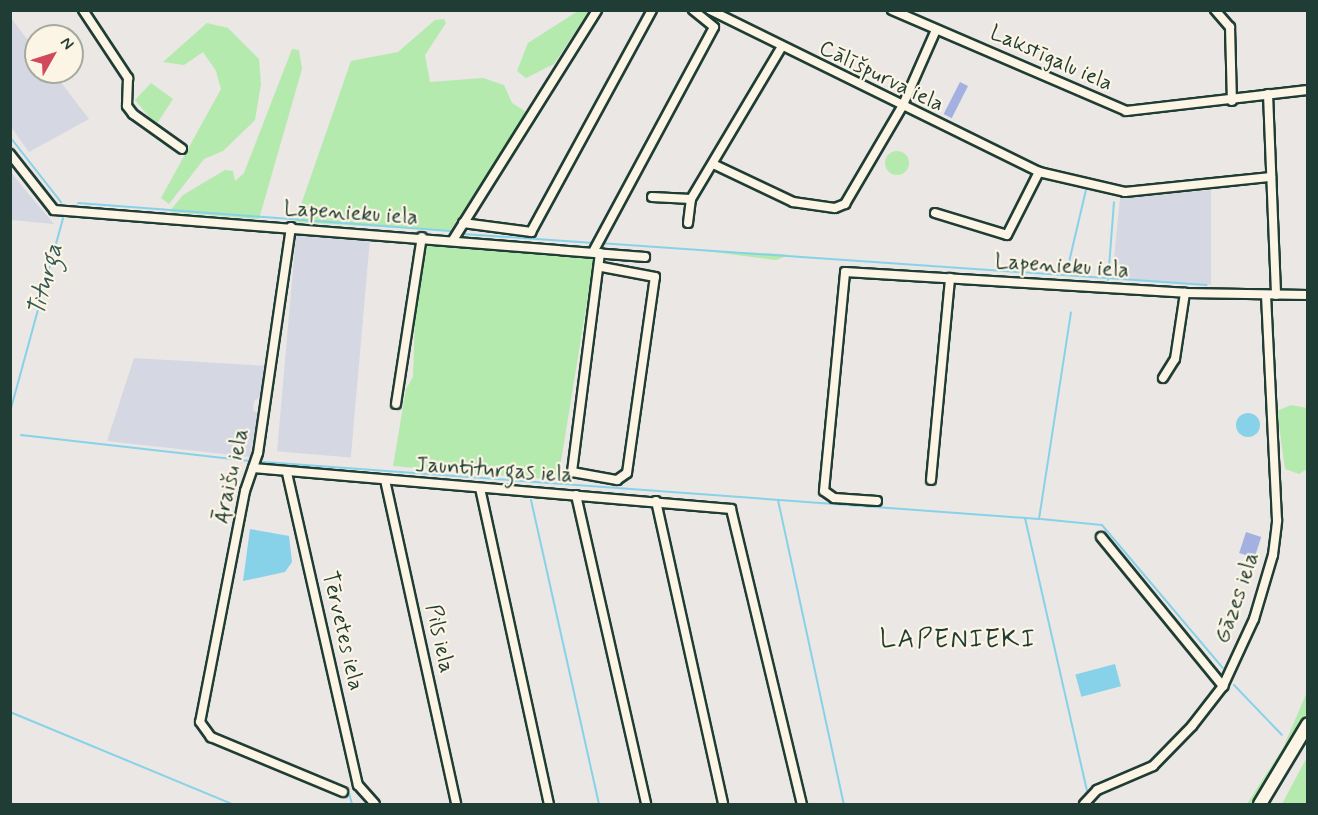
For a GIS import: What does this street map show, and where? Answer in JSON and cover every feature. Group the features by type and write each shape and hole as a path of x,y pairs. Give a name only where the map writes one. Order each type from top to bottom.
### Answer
{"main road":[{"path":"1260,804 1308,724"}],"street":[{"path":"83,10 128,78 127,106 133,114 182,149"},
{"path":"453,240 597,10"},
{"path":"463,223 531,232 651,10"},
{"path":"602,267 655,277 627,473 617,480 572,472 602,267 597,252 714,27 693,10"},
{"name":"Cālīšpurva iela","path":"710,10 781,48 1039,172 1125,192 1271,177"},
{"name":"Lakstīgalu iela","path":"892,10 1126,111 1232,101 1308,90"},
{"path":"1215,10 1230,27 1232,101"},
{"path":"713,164 793,202 835,208 856,190 902,107 936,30"},
{"path":"688,223 691,199 781,48"},
{"path":"1268,94 1276,295"},
{"name":"Lapenieku iela","path":"10,154 54,210 422,237 645,257"},
{"path":"935,213 1007,236 1039,172"},
{"path":"652,197 691,199"},
{"name":"Āraišu iela","path":"291,227 254,468 200,712 204,730 211,737 343,792"},
{"path":"396,404 422,237"},
{"name":"Lapenieku iela","path":"877,501 834,498 824,491 845,272 1185,293 1308,296"},
{"path":"931,480 950,278"},
{"path":"1163,378 1174,359 1185,293"},
{"name":"Gāzes iela","path":"1084,804 1097,790 1153,766 1223,686 1254,619 1276,532 1266,296"},
{"name":"Jauntiturgas iela","path":"254,468 287,473 656,501 731,509 802,804"},
{"name":"Tērvetes iela","path":"287,473 358,784 365,796 375,804"},
{"name":"Pils iela","path":"386,480 456,804"},
{"path":"480,488 549,804"},
{"path":"576,495 646,804"},
{"path":"656,501 723,804"},
{"path":"1101,537 1223,686"}],"shaded area":[{"path":"11,18 24,35 24,84 62,84 89,119 29,152 11,127"},
{"path":"10,171 27,192 54,224 11,220"},
{"path":"1211,190 1211,285 1112,279 1120,198"},
{"path":"296,235 370,241 351,458 277,451"},
{"path":"134,358 267,366 262,396 254,401 253,410 258,414 250,457 107,441"}],"green space":[{"path":"578,11 589,11 554,64 526,78 517,71 528,43"},
{"path":"444,19 446,23 425,55 430,82 483,78 504,85 512,103 528,113 450,231 295,222 351,61 398,52 435,20"},
{"path":"207,23 228,28 259,59 261,84 255,120 223,151 204,159 169,204 161,198 221,89 216,71 203,52 184,65 163,62"},
{"path":"292,49 299,50 302,69 259,219 169,212 183,195 225,170 233,171 235,181 244,173"},
{"path":"151,83 173,99 156,125 135,100"},
{"path":"897,151 902,152 908,158 908,168 902,174 897,175 892,174 886,168 885,163 886,158 892,152"},
{"path":"428,245 594,258 558,480 393,466 406,389 413,377 416,287"},
{"path":"697,250 782,254 789,255 776,260"},
{"path":"1291,405 1307,408 1307,469 1299,474 1285,469 1277,411"},
{"path":"1307,692 1307,711 1299,733 1256,804 1247,804 1283,748"},
{"path":"1307,757 1307,804 1282,804"}],"water":[{"path":"1248,413 1256,417 1260,425 1256,433 1248,437 1240,433 1236,425 1240,417"},
{"path":"250,529 289,536 292,562 285,572 243,581"},
{"path":"1115,664 1121,686 1081,697 1075,675"}],"building":[{"path":"960,82 968,86 952,118 944,114"},
{"path":"1246,532 1261,537 1254,558 1239,553"}],"waterway":[{"name":"Titurga","path":"10,137 61,202"},
{"path":"1066,275 1086,190"},
{"path":"1108,280 1114,202"},
{"path":"78,203 450,231"},
{"name":"Titurga","path":"10,412 63,218"},
{"path":"463,234 594,243"},
{"path":"599,243 1207,285"},
{"path":"264,462 1039,519 1071,312"},
{"path":"21,435 248,461"},
{"path":"531,500 599,804"},
{"path":"778,500 844,804"},
{"path":"1025,518 1087,790"},
{"path":"1041,519 1102,525 1223,668"},
{"path":"1234,685 1282,735"},
{"path":"10,712 232,804"},
{"path":"349,793 352,804"}],"district":[{"name":"LAPENIEKI","path":"958,641"}]}
